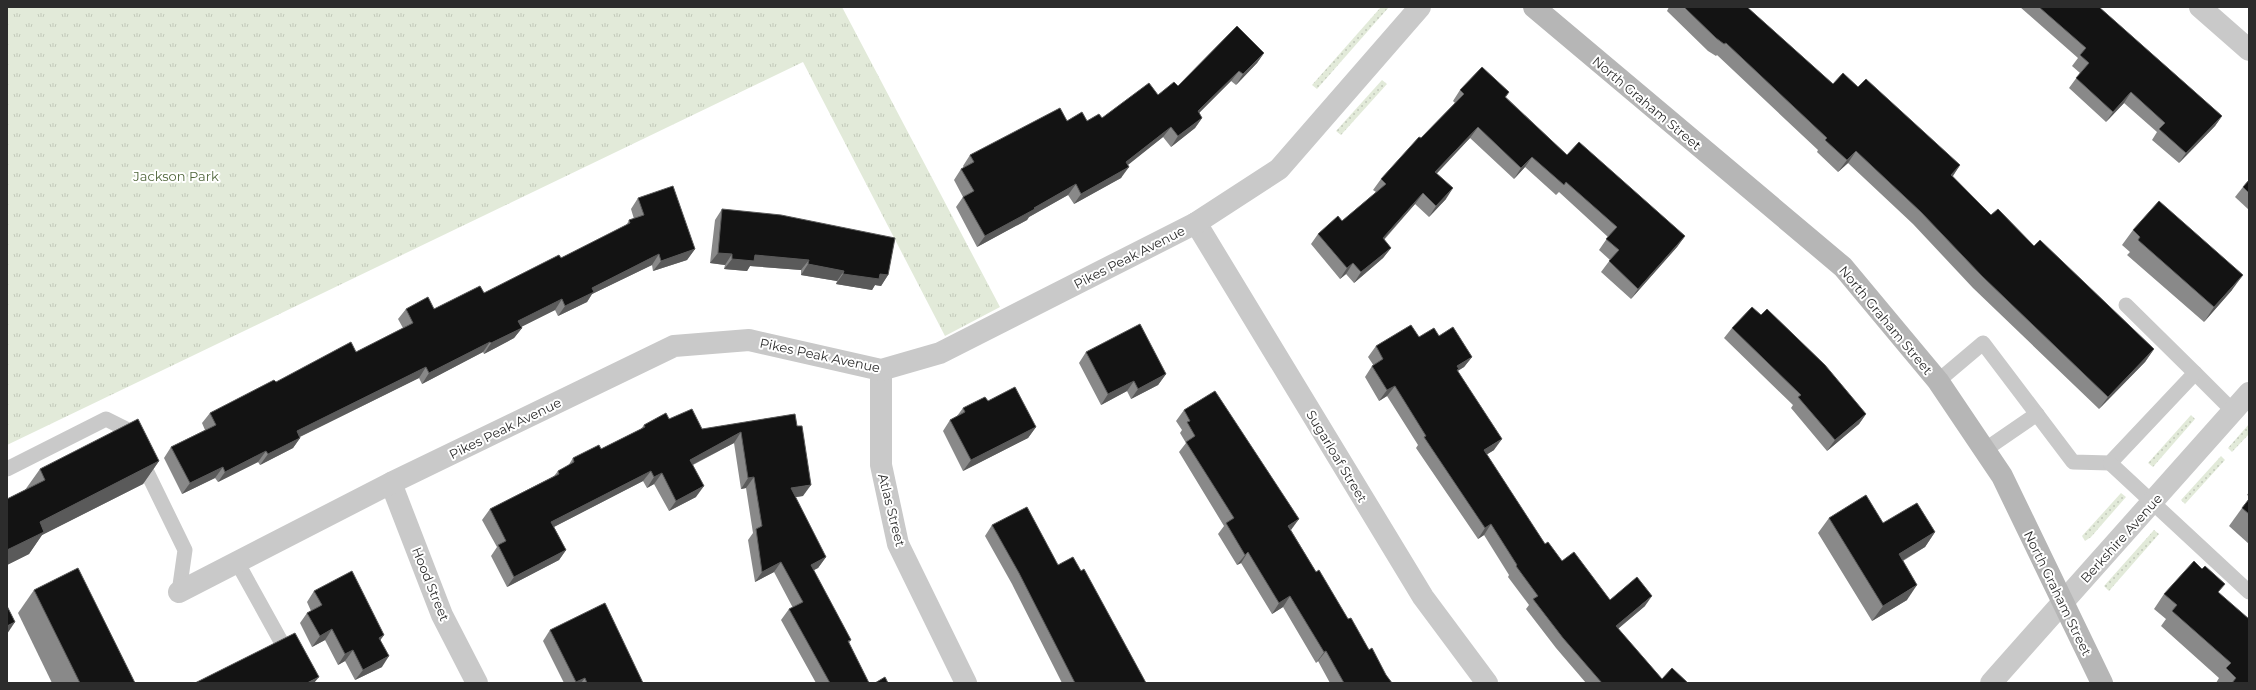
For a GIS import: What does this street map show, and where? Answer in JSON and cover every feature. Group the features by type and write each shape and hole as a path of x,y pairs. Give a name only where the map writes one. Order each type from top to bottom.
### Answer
{"main road":[{"name":"North Graham Street","path":"1534,7 1843,267 1938,381 1986,449 2002,476 2062,603 2102,683"}],"street":[{"name":"Pikes Peak Avenue","path":"179,592 391,483 674,346 749,340 881,370 940,353 1196,223 1279,169 1420,7"},
{"path":"2200,7 2249,50"},
{"name":"Sugarloaf Street","path":"1196,223 1423,596 1487,683"},
{"name":"Atlas Street","path":"881,370 881,465 898,544 966,683"},
{"name":"Berkshire Avenue","path":"1991,683 2152,504 2249,393"},
{"name":"Hood Street","path":"391,483 442,615 477,683"}],"lane":[{"path":"2126,305 2233,411"},
{"path":"1938,381 1983,343 2072,462 2110,462 2152,504 2249,592"},
{"path":"2110,462 2195,373"},
{"path":"1986,449 2037,414"},
{"path":"7,469 106,419 126,429 185,550 179,592"},
{"path":"237,562 304,683"}],"green space":[{"name":"Jackson Park","path":"7,7 842,7 1000,307 945,336 803,62 7,445"},
{"path":"1381,7 1389,7 1317,89 1312,85"},
{"path":"1382,80 1387,84 1341,135 1336,131"},
{"path":"2191,415 2195,419 2153,467 2148,463"},
{"path":"2249,424 2249,434 2232,452 2228,448"},
{"path":"2221,456 2225,460 2185,504 2181,500"},
{"path":"2121,493 2126,497 2091,537 2085,541 2082,536"},
{"path":"2154,530 2159,534 2109,591 2104,586"}],"building":[{"path":"1684,7 1747,7 1833,84 1843,73 1858,87 1866,79 1960,165 1951,175 1991,215 1998,209 2034,246 2040,240 2154,349 2108,397 1982,276 1921,212 1856,151 1847,160 1825,140 1827,138 1726,43 1724,44 1716,38"},
{"path":"2039,7 2099,7 2222,116 2186,153 2159,129 2165,123 2131,92 2113,112 2076,78 2089,63 2080,55 2086,48"},
{"path":"1237,26 1264,53 1243,74 1239,71 1198,111 1202,118 1178,136 1171,127 1126,162 1129,167 1081,194 1076,184 1034,208 1035,209 985,236 963,197 974,191 961,169 974,162 970,155 1060,108 1067,121 1082,112 1087,121 1099,114 1102,118 1149,83 1158,95 1174,82 1178,86"},
{"path":"1482,67 1509,92 1505,97 1567,155 1579,142 1685,236 1638,289 1609,261 1619,250 1606,239 1617,227 1566,182 1564,185 1532,157 1521,168 1478,127 1435,172 1453,188 1436,206 1423,193 1383,238 1391,248 1361,272 1353,263 1347,268 1318,234 1338,216 1342,221 1386,184 1381,179 1419,137 1421,138 1464,94 1460,90"},
{"path":"2249,180 2249,193 2243,187"},
{"path":"673,186 695,249 661,261 659,254 592,288 594,292 565,306 562,299 518,321 522,328 491,343 490,342 429,373 426,367 297,431 300,438 268,454 266,451 225,472 223,467 190,483 171,447 216,425 210,413 274,380 276,382 351,342 356,352 413,323 406,309 428,297 434,309 480,286 484,293 559,255 561,258 630,223 629,220 644,215 638,198"},
{"path":"2159,201 2243,275 2214,307 2138,240 2140,237 2133,230"},
{"path":"722,209 781,215 895,238 888,275 880,274 879,279 843,274 844,271 808,264 809,260 755,255 754,261 732,259 732,254 718,253"},
{"path":"1752,307 1761,315 1767,309 1825,365 1866,414 1835,440 1798,397 1801,395 1732,328"},
{"path":"1140,324 1166,374 1138,389 1134,381 1108,394 1086,352"},
{"path":"1411,325 1419,337 1434,328 1439,336 1453,327 1472,357 1457,366 1459,369 1457,370 1502,439 1484,450 1545,544 1548,542 1562,561 1574,552 1610,600 1637,577 1652,596 1616,626 1662,679 1672,668 1688,683 1602,683 1563,638 1533,599 1538,596 1516,566 1517,565 1491,524 1485,528 1424,437 1426,436 1395,386 1387,390 1372,366 1383,359 1376,346"},
{"path":"1015,387 1036,427 971,460 950,420 965,412 963,408 985,397 988,401"},
{"path":"1215,391 1299,519 1288,526 1316,572 1319,570 1348,619 1351,618 1369,650 1372,648 1386,675 1392,683 1344,683 1326,651 1324,652 1290,596 1279,603 1248,552 1245,555 1226,523 1234,518 1186,442 1195,436 1187,422 1190,421 1184,410"},
{"path":"692,409 702,429 795,414 797,426 802,426 811,485 791,488 826,557 811,565 851,640 848,641 869,683 830,683 789,609 803,602 781,562 762,572 756,529 762,526 754,477 748,478 741,432 690,460 704,486 676,501 662,473 654,477 651,471 551,522 566,550 514,577 498,545 506,541 490,509 559,474 558,471 574,462 573,458 599,445 601,449 645,427 644,425 666,413 669,419"},
{"path":"138,419 159,461 40,522 44,532 7,550 7,499 45,480 40,469"},
{"path":"1866,495 1883,523 1917,503 1935,532 1899,554 1917,585 1883,606 1829,518"},
{"path":"2249,499 2249,514 2242,508"},
{"path":"1027,507 1058,565 1073,557 1081,571 1084,569 1146,683 1075,683 1019,573 992,525"},
{"path":"2194,561 2202,569 2205,566 2225,584 2218,592 2249,619 2249,683 2232,683 2236,678 2226,668 2231,663 2172,611 2177,605 2164,594"},
{"path":"78,568 135,683 80,683 34,590"},
{"path":"352,571 384,635 379,638 389,656 363,670 353,650 345,654 332,629 320,636 307,613 322,605 314,591"},
{"path":"605,603 643,683 587,683 585,678 576,682 550,630"},
{"path":"7,606 15,622 7,626"},
{"path":"295,633 319,677 307,683 195,683"},
{"path":"885,677 888,683 875,683"}]}
